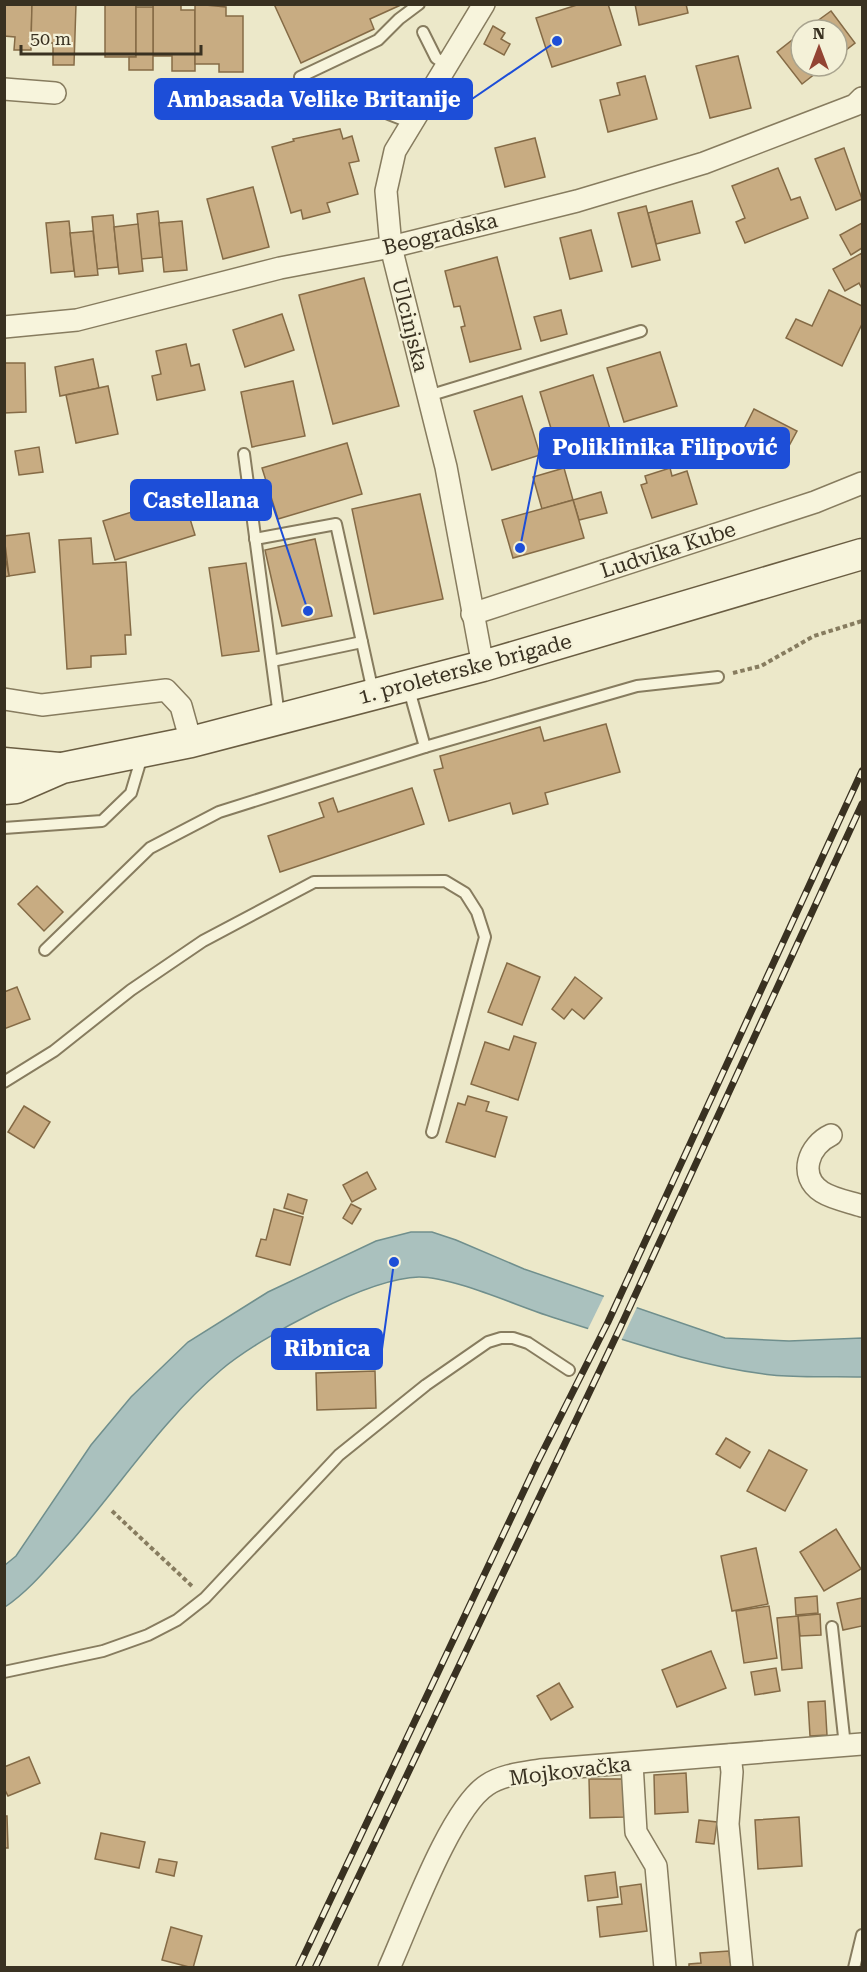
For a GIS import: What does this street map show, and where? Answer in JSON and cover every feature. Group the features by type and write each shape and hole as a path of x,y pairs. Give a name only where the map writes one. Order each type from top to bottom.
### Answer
{"main road":[{"name":"1. proleterske brigade","path":"62,768 191,742 483,666 862,554"},
{"path":"4,763 62,768"},
{"path":"4,789 15,788 62,768"}],"street":[{"name":"Ulcinjska","path":"483,4 395,151 386,178 385,201 391,247 446,467 483,666"},
{"path":"4,89 55,93"},
{"name":"Beogradska","path":"4,327 77,320 280,268 391,247 577,201 704,163 855,105 862,98"},
{"name":"Ludvika Kube","path":"472,614 804,506 862,483"},
{"path":"4,699 42,705 155,689 166,690 181,706 191,742"},
{"path":"831,1135 821,1140 811,1151 807,1166 811,1180 821,1192 862,1206"},
{"name":"Mojkovačka","path":"389,1968 452,1826 485,1786 495,1780 524,1773 854,1745"},
{"path":"730,1755 732,1772 728,1824 742,1968"},
{"path":"632,1763 636,1832 657,1866 665,1968"}],"lane":[{"path":"300,77 378,40 399,19 419,4"},
{"path":"423,32 436,58 447,65"},
{"path":"352,85 360,99 367,104 411,123"},
{"path":"428,396 641,331"},
{"path":"244,454 279,719"},
{"path":"255,539 336,524 374,695"},
{"path":"272,661 362,642"},
{"path":"45,950 150,848 219,812 425,747 637,686 718,676"},
{"path":"408,686 425,747"},
{"path":"4,828 102,821 131,793 143,753"},
{"path":"4,1082 54,1052 131,990 203,940 314,882 445,881 465,893 477,912 485,937 432,1132"},
{"path":"4,1672 103,1651 148,1635 177,1620 205,1598 339,1455 426,1385 488,1342 501,1338 513,1338 528,1343 569,1370"},
{"path":"832,1627 854,1745"},
{"path":"854,1968 859,1935"}],"path":[{"path":"718,676 761,666 814,636 862,621"},
{"path":"112,1511 205,1598"}],"water":[{"path":"411,1232 432,1232 456,1240 524,1269 725,1338 789,1341 862,1338 862,1377 783,1376 718,1366 637,1344 451,1282 419,1277 397,1280 344,1298 287,1326 221,1370 179,1410 46,1570 5,1607 5,1565 16,1556 91,1445 131,1397 188,1342 268,1292 376,1241"}],"pier":[{"path":"605,1294 638,1305 621,1341 587,1331"}],"building":[{"path":"4,4 32,4 31,50 14,50 15,37 4,36"},
{"path":"32,4 76,4 74,65 53,65 53,43 31,42"},
{"path":"105,4 136,4 136,57 105,57"},
{"path":"153,4 181,4 181,10 195,10 195,71 172,71 172,56 153,56"},
{"path":"195,4 226,7 226,16 243,16 243,72 219,72 219,64 195,64"},
{"path":"274,4 403,4 370,19 374,29 301,63"},
{"path":"580,4 608,4 621,45 552,67 536,18"},
{"path":"635,4 686,4 688,13 639,25"},
{"path":"136,7 153,7 153,70 129,70 129,57 136,57"},
{"path":"831,11 836,18 821,18"},
{"path":"493,26 505,33 501,39 510,44 504,55 484,44"},
{"path":"849,35 855,43 849,48"},
{"path":"789,42 789,67 777,52"},
{"path":"738,56 751,108 710,118 696,66"},
{"path":"645,76 657,119 608,132 600,100 620,95 617,83"},
{"path":"797,78 810,78 802,84"},
{"path":"340,129 343,139 352,136 359,161 349,163 358,194 327,203 330,212 303,219 301,210 291,213 272,147 294,141 293,139"},
{"path":"535,138 545,177 505,187 495,148"},
{"path":"844,148 862,199 836,210 815,159"},
{"path":"778,168 791,200 800,197 808,218 745,243 736,222 745,218 732,186"},
{"path":"253,187 269,247 223,259 207,199"},
{"path":"692,201 700,233 656,244 648,213"},
{"path":"646,206 660,260 632,267 618,213"},
{"path":"158,211 163,257 141,259 137,214"},
{"path":"113,215 118,267 97,269 92,217"},
{"path":"69,221 74,271 51,273 46,223"},
{"path":"182,221 187,270 164,272 159,223"},
{"path":"862,223 862,248 851,255 840,235"},
{"path":"138,224 143,271 119,274 114,227"},
{"path":"591,230 602,271 570,279 560,238"},
{"path":"93,231 98,275 75,277 70,233"},
{"path":"862,253 862,289 859,283 845,291 833,269"},
{"path":"497,257 521,349 470,362 461,327 465,326 460,306 454,307 445,271"},
{"path":"364,278 399,406 333,424 299,295"},
{"path":"829,290 862,306 862,324 842,366 786,338 796,319 812,326"},
{"path":"561,310 567,334 541,341 534,317"},
{"path":"282,314 294,350 245,367 233,330"},
{"path":"186,344 191,366 199,364 205,390 157,400 152,376 161,374 156,351"},
{"path":"660,352 677,406 624,422 607,368"},
{"path":"93,359 99,388 60,396 55,367"},
{"path":"4,363 25,363 26,412 4,413"},
{"path":"593,375 610,429 556,445 540,392"},
{"path":"293,381 305,436 252,447 241,392"},
{"path":"108,386 118,434 76,443 66,395"},
{"path":"522,396 540,455 492,470 474,411"},
{"path":"754,409 797,431 777,468 735,447"},
{"path":"347,443 362,494 278,519 262,468"},
{"path":"39,447 43,472 19,475 15,451"},
{"path":"564,468 573,500 542,509 533,477"},
{"path":"670,468 672,476 687,471 697,504 652,518 641,485 647,483 645,476"},
{"path":"601,492 607,513 579,520 573,500"},
{"path":"420,494 443,599 374,614 352,509"},
{"path":"183,496 195,535 115,560 103,521"},
{"path":"573,500 584,538 513,558 502,520"},
{"path":"29,533 35,572 9,576 4,536"},
{"path":"91,538 93,564 126,562 131,635 125,635 126,654 91,656 91,667 67,669 59,540"},
{"path":"315,539 332,616 282,626 265,550"},
{"path":"4,550 9,576 4,577"},
{"path":"246,563 259,651 222,656 209,568"},
{"path":"606,724 620,772 545,793 548,804 513,814 510,803 449,821 434,770 443,768 440,756 540,727 544,741"},
{"path":"412,788 424,824 280,872 268,836 324,817 319,803 333,798 338,812"},
{"path":"37,886 63,912 44,931 18,904"},
{"path":"507,963 540,977 522,1025 488,1012"},
{"path":"575,977 602,998 584,1019 572,1009 564,1019 552,1009"},
{"path":"17,987 30,1019 4,1029 4,992"},
{"path":"514,1036 536,1043 518,1100 471,1084 485,1042 509,1050"},
{"path":"468,1096 489,1102 486,1111 507,1117 495,1157 446,1142 458,1103 465,1105"},
{"path":"24,1106 50,1122 34,1148 8,1132"},
{"path":"367,1172 376,1189 352,1202 343,1185"},
{"path":"288,1194 307,1200 303,1214 284,1208"},
{"path":"351,1204 361,1209 352,1224 343,1218"},
{"path":"274,1209 303,1217 290,1265 256,1256 261,1239 266,1240"},
{"path":"375,1371 376,1408 317,1410 316,1373"},
{"path":"726,1438 750,1452 740,1468 716,1454"},
{"path":"769,1450 807,1470 785,1511 747,1491"},
{"path":"836,1529 861,1569 824,1591 800,1552"},
{"path":"756,1548 768,1604 732,1611 721,1556"},
{"path":"817,1596 818,1613 796,1615 795,1598"},
{"path":"862,1598 862,1626 843,1630 837,1603"},
{"path":"769,1606 777,1658 744,1663 736,1611"},
{"path":"820,1614 821,1635 800,1636 798,1616"},
{"path":"798,1616 802,1668 782,1670 777,1618"},
{"path":"711,1651 726,1688 677,1707 662,1670"},
{"path":"776,1668 780,1691 755,1695 751,1672"},
{"path":"559,1683 573,1707 551,1720 537,1696"},
{"path":"825,1701 827,1735 810,1736 808,1702"},
{"path":"29,1757 40,1783 8,1796 4,1788 4,1767"},
{"path":"686,1773 688,1812 655,1814 654,1775"},
{"path":"589,1779 624,1779 624,1817 590,1818"},
{"path":"4,1816 7,1816 8,1848 4,1848"},
{"path":"799,1817 802,1866 758,1869 755,1820"},
{"path":"699,1820 717,1822 714,1844 696,1842"},
{"path":"101,1833 145,1842 139,1868 95,1859"},
{"path":"159,1859 177,1862 174,1876 156,1872"},
{"path":"615,1872 618,1897 588,1901 585,1876"},
{"path":"641,1884 647,1931 600,1937 597,1907 622,1904 620,1887"},
{"path":"171,1927 202,1936 193,1968 162,1960"},
{"path":"729,1951 730,1962 740,1961 740,1968 689,1968 689,1964 701,1963 700,1953"}],"railway":[{"path":"298,1968 538,1461 608,1322 862,771"},
{"path":"315,1968 620,1328 862,804"}],"place":[{"name":"Ambasada Velike Britanije","path":"557,41"},
{"name":"Poliklinika Filipović","path":"520,548"},
{"name":"Castellana","path":"308,611"},
{"name":"Ribnica","path":"394,1262"}]}
